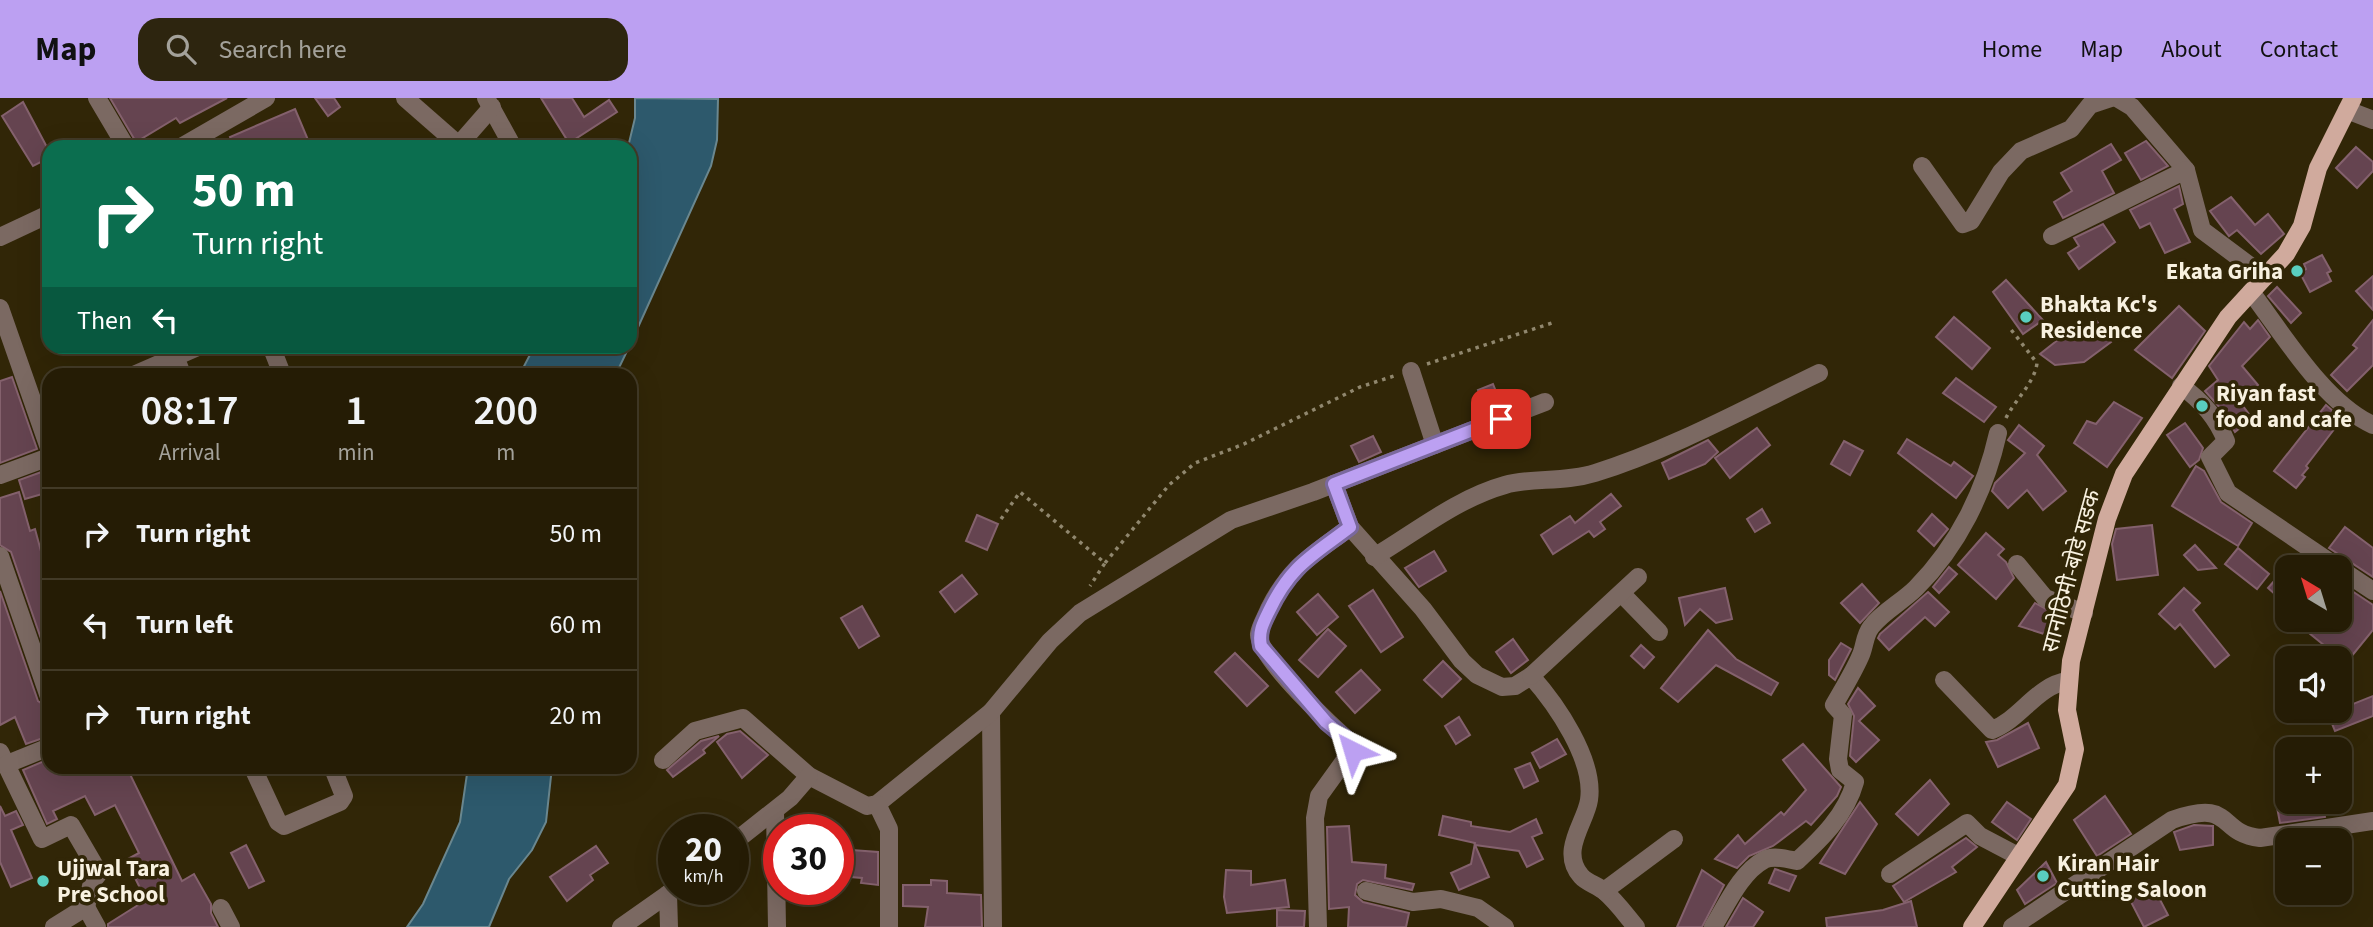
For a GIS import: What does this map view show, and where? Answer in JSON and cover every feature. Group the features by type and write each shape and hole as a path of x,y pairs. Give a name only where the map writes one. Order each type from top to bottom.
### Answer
{"main road":[{"name":"सानोठिमी-बोडे सडक","path":"1972,927 2067,785 2075,748 2067,710 2067,681 2106,519 2124,474 2228,317 2286,254 2302,226 2318,168 2350,104"}],"street":[{"path":"97,98 122,140"},
{"path":"194,140 266,98"},
{"path":"405,98 451,140"},
{"path":"1922,166 1964,224 1971,220 2001,172 2021,151 2071,129 2090,105 2111,98"},
{"path":"2117,98 2132,107 2186,170 2202,230 2265,277"},
{"path":"462,140 489,102 509,140"},
{"path":"2350,104 2373,120"},
{"path":"2052,236 2186,170"},
{"path":"0,237 42,217"},
{"path":"2251,292 2319,381 2361,419 2373,425"},
{"path":"0,308 42,428"},
{"path":"146,368 170,354"},
{"path":"1411,371 1435,445"},
{"path":"1374,557 1468,499 1504,485 1566,480 1595,473 1679,439 1819,373"},
{"path":"2181,386 2199,398 2227,441 2210,457 2228,493 2319,555"},
{"path":"663,760 695,731 743,718 809,776 867,806 877,804 991,712 1050,640 1080,613 1231,520 1334,484 1545,402"},
{"path":"1713,927 1743,880 1763,860 1780,858 1797,861 1825,835 1846,804 1855,782 1840,770 1838,760 1843,715 1835,705 1861,656 1866,634 1873,623 1901,603 1933,571 1966,522 1991,466 1998,433"},
{"path":"0,475 42,460"},
{"path":"1334,484 1350,527 1374,557 1423,609 1462,661 1477,675 1502,687 1515,686 1531,676 1638,577"},
{"path":"1318,927 1315,818 1319,796 1355,746 1326,722 1276,665 1261,646 1259,635 1281,586 1291,571 1350,527"},
{"path":"0,556 42,678"},
{"path":"2017,564 2045,598 2084,613"},
{"path":"2352,577 2373,591"},
{"path":"1622,594 1659,632"},
{"path":"1531,676 1554,702 1575,739 1585,768 1589,800 1579,821 1573,853 1581,876 1604,891 1636,927"},
{"path":"1944,680 1992,730 2017,715 2054,683 2067,681"},
{"path":"991,712 993,927"},
{"path":"42,749 3,758 42,839 71,825 99,873 92,882 86,907 97,927"},
{"path":"257,774 278,822 284,826 340,802 344,796 343,788 336,774"},
{"path":"749,831 775,811 809,776"},
{"path":"877,804 889,829 889,927"},
{"path":"775,811 777,927"},
{"path":"2012,927 2172,820 2194,813 2207,811 2220,815 2247,836 2260,838 2373,821"},
{"path":"1890,874 1967,823 1980,836 2018,856"},
{"path":"1604,891 1674,839"},
{"path":"1366,891 1413,902 1441,899 1478,908 1505,927"},
{"path":"621,927 658,902"},
{"path":"669,927 671,905"},
{"path":"54,927 86,907"},
{"path":"221,908 231,927"}],"path":[{"path":"1085,594 1105,563 1170,485 1195,463 1244,444 1360,387 1411,371 1451,354 1555,322"},
{"path":"1998,433 2015,399 2036,372 2038,363 2009,327"},
{"path":"1001,519 1020,492 1105,563"}],"water":[{"path":"635,98 718,99 717,140 711,166 637,330 637,140 630,140 635,118"},
{"path":"530,354 626,354 619,368 523,368"},
{"path":"467,774 551,774 546,822 532,850 509,879 489,927 407,927 423,904 460,822"}],"building":[{"path":"110,98 227,98 180,123 176,118 139,140 135,140"},
{"path":"315,98 334,98 340,107 328,116"},
{"path":"541,98 572,98 584,117 609,100 617,112 574,140 567,140"},
{"path":"23,102 43,140 42,162 33,166 2,116"},
{"path":"295,109 308,140 231,140 230,137"},
{"path":"2146,141 2168,166 2141,180 2125,153"},
{"path":"2111,144 2121,160 2102,171 2114,193 2063,218 2054,202 2072,191 2061,173"},
{"path":"2356,147 2373,162 2373,171 2357,188 2336,168"},
{"path":"2179,186 2183,204 2174,209 2190,242 2165,253 2150,223 2140,228 2130,210"},
{"path":"2231,197 2255,225 2268,214 2284,234 2261,254 2237,230 2229,236 2210,211"},
{"path":"2103,224 2115,242 2079,269 2068,253 2079,246 2074,238"},
{"path":"2322,255 2331,271 2327,273 2331,281 2310,292 2300,273 2306,269 2304,264"},
{"path":"2373,276 2373,310 2356,291"},
{"path":"2006,280 2043,320 2023,334 1993,292"},
{"path":"2277,287 2301,313 2291,323 2268,296"},
{"path":"2179,306 2205,331 2172,378 2135,350"},
{"path":"1954,317 1990,348 1972,369 1936,337"},
{"path":"2096,320 2111,342 2084,362 2055,365 2040,354 2064,335 2070,340"},
{"path":"2258,320 2270,337 2242,366 2258,385 2240,402 2252,418 2235,432 2222,410 2205,391 2218,380 2209,366 2244,322 2250,329"},
{"path":"2373,320 2373,365 2347,391 2331,375 2357,348 2353,345"},
{"path":"12,377 37,449 0,463 0,381"},
{"path":"1956,378 1996,407 1984,422 1943,393"},
{"path":"1493,384 1501,404 1486,409 1478,390"},
{"path":"2114,402 2142,418 2107,467 2074,443 2087,421 2096,424"},
{"path":"2326,405 2342,419 2306,466 2308,468 2302,475 2305,477 2296,488 2274,471"},
{"path":"2185,423 2203,448 2199,460 2190,467 2167,435"},
{"path":"2019,425 2044,446 2037,455 2066,491 2043,510 2027,490 2008,508 1992,491 1995,483 2025,453 2008,440"},
{"path":"1757,428 1770,445 1730,478 1715,458"},
{"path":"1373,436 1381,452 1359,462 1351,446"},
{"path":"1907,439 1951,466 1954,462 1973,476 1956,498 1898,453"},
{"path":"1708,440 1718,452 1705,464 1669,479 1662,463"},
{"path":"1844,441 1863,451 1850,475 1831,464"},
{"path":"2196,466 2204,471 2221,502 2252,523 2238,546 2172,506"},
{"path":"42,472 42,494 25,499 19,480"},
{"path":"19,492 30,531 35,529 42,555 42,642 11,552 0,545 0,498"},
{"path":"1611,494 1621,506 1600,522 1605,529 1594,537 1589,531 1553,554 1541,535 1570,516 1575,523"},
{"path":"1762,509 1770,523 1755,532 1747,519"},
{"path":"1932,514 1948,529 1934,546 1918,531"},
{"path":"977,515 998,524 987,550 966,541"},
{"path":"2152,525 2158,575 2117,580 2112,544 2116,529"},
{"path":"2345,527 2373,548 2373,577 2352,563 2352,555 2340,555 2329,548"},
{"path":"1986,533 2004,549 1998,555 2006,562 2014,578 1996,599 1958,565"},
{"path":"2195,545 2216,568 2198,570 2184,555"},
{"path":"2238,548 2269,574 2257,589 2225,564"},
{"path":"1434,551 1446,571 1419,587 1405,568"},
{"path":"1949,567 1957,574 1939,593 1933,587"},
{"path":"962,575 977,594 955,612 940,592"},
{"path":"2275,580 2275,594 2268,588"},
{"path":"1862,584 1879,603 1860,623 1841,603"},
{"path":"1725,588 1732,619 1716,623 1700,609 1685,625 1679,598"},
{"path":"2184,588 2200,603 2193,610 2229,655 2215,667 2180,624 2175,629 2159,614"},
{"path":"1373,590 1403,637 1381,652 1349,606"},
{"path":"0,591 38,701 42,704 42,738 26,744 15,717 0,725"},
{"path":"2352,591 2373,605 2373,630 2352,656 2352,646 2325,646 2308,632 2352,632"},
{"path":"1928,592 1949,612 1935,626 1925,617 1889,650 1878,638 1880,634"},
{"path":"1318,594 1338,617 1317,635 1297,612"},
{"path":"2035,603 2053,613 2044,634 2019,626"},
{"path":"862,606 879,636 859,648 841,618"},
{"path":"1328,629 1346,646 1318,677 1299,660"},
{"path":"1708,630 1736,659 1778,683 1771,695 1716,665 1678,702 1661,688"},
{"path":"1513,639 1528,660 1511,673 1496,652"},
{"path":"1841,643 1851,649 1835,680 1829,675 1829,660"},
{"path":"1641,645 1654,657 1644,668 1631,656"},
{"path":"1235,653 1268,686 1247,706 1215,672"},
{"path":"1443,661 1461,679 1442,697 1424,680"},
{"path":"1361,670 1380,690 1355,713 1336,692"},
{"path":"1858,688 1875,706 1859,721 1879,740 1856,762 1850,756 1854,716 1848,704"},
{"path":"2373,696 2373,716 2335,731 2332,723 2352,723 2352,704"},
{"path":"1459,717 1470,735 1456,744 1445,726"},
{"path":"2028,723 2039,748 1998,767 1986,742 1997,740"},
{"path":"740,731 768,755 742,778 717,742 727,734"},
{"path":"719,736 703,750 705,753 673,777 667,770 701,741"},
{"path":"1557,739 1566,754 1540,768 1532,753"},
{"path":"1803,744 1841,787 1837,796 1811,825 1806,821 1773,846 1749,856 1737,868 1715,859 1738,835 1745,844 1781,812 1784,815 1806,790 1783,760"},
{"path":"42,762 42,774 130,774 182,881 194,874 211,904 211,913 218,927 108,927 108,924 146,900 126,860 139,853 115,805 95,815 85,796 53,811 57,819 47,824 23,770"},
{"path":"1530,763 1538,781 1524,788 1515,769"},
{"path":"1930,780 1949,804 1918,835 1896,814"},
{"path":"2105,796 2131,834 2097,856 2074,820"},
{"path":"1860,802 1877,824 1845,874 1820,863"},
{"path":"2007,802 2031,819 2017,840 1992,822"},
{"path":"0,806 5,816 16,811 23,825 11,830 32,878 11,887 0,862"},
{"path":"2278,814 2324,814 2325,817 2280,823"},
{"path":"1443,816 1471,822 1471,826 1510,832 1536,819 1542,833 1532,837 1543,859 1527,867 1519,851 1475,845 1489,877 1459,890 1451,873 1471,864 1475,843 1439,835"},
{"path":"2194,825 2213,826 2213,845 2180,850 2174,832"},
{"path":"1349,826 1352,862 1386,865 1385,878 1414,884 1412,890 1363,880 1357,884 1355,895 1363,902 1409,913 1406,927 1348,927 1349,907 1329,909 1327,827"},
{"path":"1966,838 1977,847 1952,867 1956,872 1904,902 1893,886"},
{"path":"246,845 264,881 249,888 231,853"},
{"path":"596,846 608,863 590,875 593,880 567,901 550,877"},
{"path":"854,850 878,852 878,885 861,883 862,878 854,877"},
{"path":"2046,862 2057,883 2025,904 2017,890"},
{"path":"1775,869 1796,876 1789,891 1769,883"},
{"path":"1226,870 1251,871 1251,885 1285,880 1289,907 1227,913 1224,897"},
{"path":"1702,870 1724,885 1702,927 1677,927"},
{"path":"931,880 947,881 947,893 981,895 982,927 925,927 928,907 903,906 903,885 931,885"},
{"path":"2144,892 2146,896 2156,892 2168,915 2144,927 2130,900"},
{"path":"1743,898 1763,912 1753,927 1726,927"},
{"path":"1911,901 1917,927 1827,927 1826,918 1883,910"},
{"path":"1277,910 1305,911 1304,927 1277,927"}],"place":[{"name":"Ekata Griha","path":"2297,271"},
{"name":"Bhakta Kc's Residence","path":"2026,317"},
{"name":"Riyan fast food and cafe","path":"2202,406"},
{"name":"Kiran Hair Cutting Saloon","path":"2043,876"},
{"name":"Ujjwal Tara Pre School","path":"43,881"}],"route":[{"path":"1353,751 1355,746 1326,722 1261,646 1259,635 1266,617 1291,571 1350,527 1334,484 1501,419"}]}
